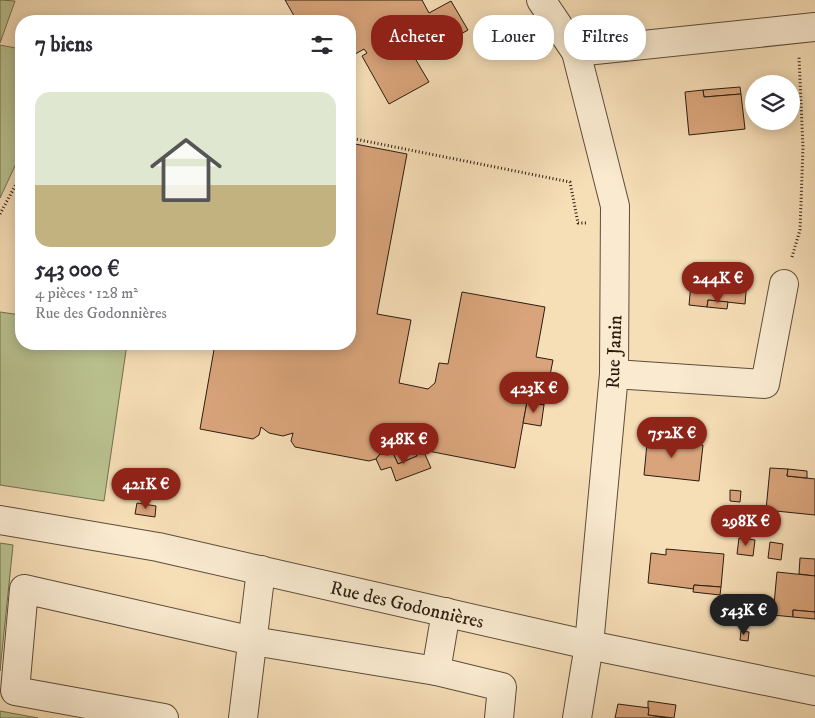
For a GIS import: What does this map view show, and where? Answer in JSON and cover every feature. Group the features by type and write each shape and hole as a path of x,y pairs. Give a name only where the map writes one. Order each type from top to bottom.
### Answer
{"street":[{"name":"Rue Janin","path":"541,0 564,34"},
{"path":"646,45 806,28"},
{"name":"Rue Janin","path":"577,718 589,645 614,374 615,206 578,60"},
{"path":"614,374 765,384 784,284"},
{"name":"Rue des Godonnières","path":"0,520 158,547 589,645 815,691"},
{"path":"243,718 261,570"},
{"path":"164,718 15,691 24,589 253,641 436,671 502,687 499,718"},
{"path":"436,671 446,612"}],"path":[{"path":"784,284 800,230 806,28"},
{"path":"356,139 570,182 578,223 614,223"},
{"path":"0,214 15,186"}],"green space":[{"path":"0,0 15,1 0,43"},
{"path":"0,45 15,48 15,166 0,198"},
{"path":"0,312 15,314 15,350 126,350 104,501 0,485"},
{"path":"0,543 13,545 0,671"},
{"path":"0,711 38,718 0,718"}],"building":[{"path":"285,0 422,0 429,13 451,1 459,15 371,15 371,60 416,60 429,82 389,104 362,56 367,53 364,49 356,54 356,15 294,15"},
{"path":"463,21 468,30 463,33"},
{"path":"740,87 741,94 704,97 703,90"},
{"path":"703,90 704,97 741,94 745,129 689,135 685,92"},
{"path":"356,144 407,154 377,314 411,320 399,383 428,389 435,383 439,363 448,364 462,292 545,307 536,357 553,360 544,405 527,402 515,468 423,450 415,451 417,456 398,464 393,453 388,455 380,454 376,459 369,461 295,447 291,441 293,433 283,436 269,433 261,427 259,435 253,439 200,429 214,350 356,350"},
{"path":"693,263 748,268 745,304 708,300 707,307 689,305"},
{"path":"708,300 728,302 727,309 707,307"},
{"path":"527,402 544,405 541,426 523,423"},
{"path":"648,433 666,434 665,441 703,445 699,481 644,475"},
{"path":"666,434 686,436 685,443 665,441"},
{"path":"423,450 431,468 396,481 391,467 381,470 376,459 380,454 388,455 393,453 398,464 417,456 415,451"},
{"path":"770,468 788,469 787,476 815,479 815,515 766,510"},
{"path":"788,469 807,471 807,478 787,476"},
{"path":"730,490 741,491 740,502 730,501"},
{"path":"137,503 156,506 155,517 135,514"},
{"path":"733,513 740,514 739,528 731,527"},
{"path":"739,538 755,540 753,556 737,554"},
{"path":"770,542 783,544 781,560 768,558"},
{"path":"666,549 724,554 721,587 694,585 694,589 648,583 651,553 666,555"},
{"path":"800,558 815,559 815,576 799,574"},
{"path":"777,572 815,576 815,612 793,610 793,617 773,615"},
{"path":"694,585 721,587 720,595 693,592"},
{"path":"793,610 815,612 815,619 793,617"},
{"path":"741,631 749,632 748,641 740,640"},
{"path":"648,701 676,705 674,718 648,715"},
{"path":"618,704 649,708 648,715 667,718 615,718"}]}
